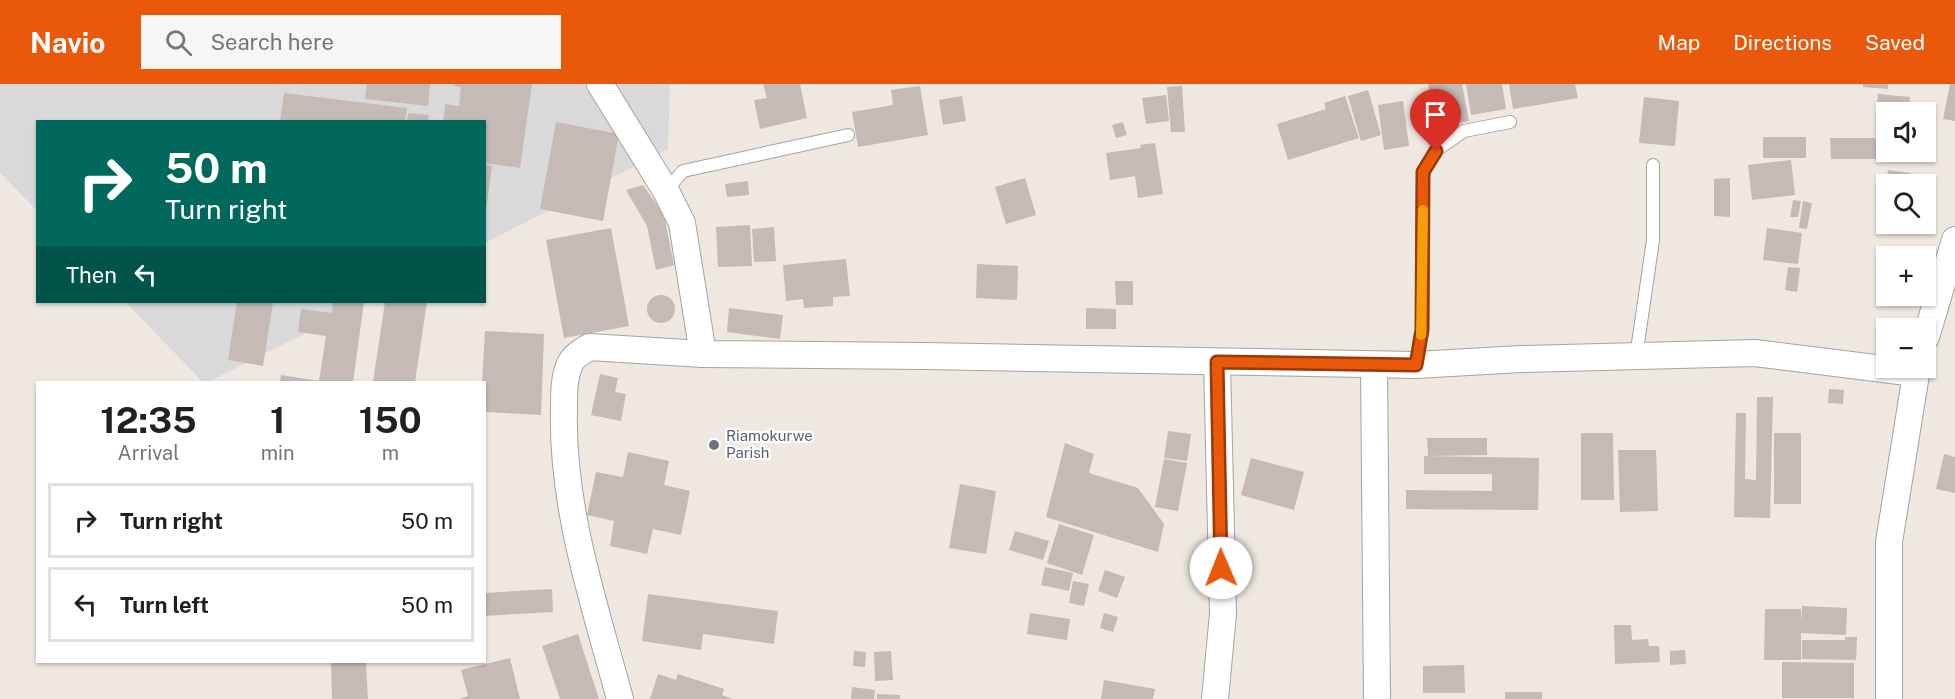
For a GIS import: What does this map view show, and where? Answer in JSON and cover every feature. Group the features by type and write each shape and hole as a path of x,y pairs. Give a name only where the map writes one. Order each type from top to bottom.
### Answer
{"street":[{"path":"600,84 666,191 682,223 703,354"},
{"path":"1932,318 1955,240"},
{"path":"620,699 583,565 568,487 563,439 564,385 572,360 589,347 703,354 1374,365 1755,353 1876,366"},
{"path":"1215,699 1222,614 1217,362"},
{"path":"1374,365 1377,699"},
{"path":"1889,699 1888,542 1915,378"}],"lane":[{"path":"1416,365 1422,330 1423,172 1436,151 1464,131 1510,122"},
{"path":"666,191 683,171 848,135"},
{"path":"1636,357 1653,240 1653,165"}],"shaded area":[{"path":"0,84 670,84 668,149 486,242 486,120 36,120 36,210 0,172"},
{"path":"126,303 366,303 210,381 202,381"}],"building":[{"path":"367,84 430,84 428,106 365,99"},
{"path":"455,84 532,84 520,168 486,163 486,120 443,120 445,104 459,106 461,87 454,86"},
{"path":"763,84 800,84 807,118 760,129 754,100 767,98"},
{"path":"1428,84 1462,84 1469,121 1436,127"},
{"path":"1466,84 1502,84 1506,109 1471,115"},
{"path":"1509,84 1575,84 1578,98 1513,109"},
{"path":"1863,84 1888,84 1888,89 1863,87"},
{"path":"1950,84 1955,84 1955,121 1943,119"},
{"path":"920,86 928,135 858,147 852,112 893,105 891,90"},
{"path":"1182,86 1185,132 1171,132 1167,87"},
{"path":"1368,90 1381,135 1361,141 1348,96"},
{"path":"284,93 407,108 405,120 280,120"},
{"path":"1878,94 1910,97 1910,102 1877,102"},
{"path":"1166,95 1169,121 1146,124 1142,98"},
{"path":"962,96 966,121 943,125 939,100"},
{"path":"1345,96 1359,138 1288,160 1277,124 1326,109 1324,103"},
{"path":"1644,97 1679,101 1675,146 1639,143"},
{"path":"1403,101 1409,146 1384,150 1378,105"},
{"path":"408,113 429,115 428,120 407,120"},
{"path":"556,122 619,134 603,221 540,209"},
{"path":"1123,122 1127,135 1116,138 1112,125"},
{"path":"1763,137 1806,137 1806,158 1763,158"},
{"path":"1830,138 1876,138 1876,159 1831,159"},
{"path":"1155,143 1163,194 1138,198 1135,176 1110,180 1106,153 1141,148 1140,145"},
{"path":"1791,160 1795,195 1752,200 1748,165"},
{"path":"486,165 492,166 486,210"},
{"path":"1888,170 1911,173 1911,174 1887,174"},
{"path":"1025,178 1036,215 1006,224 995,187"},
{"path":"1730,178 1730,217 1714,216 1714,179"},
{"path":"748,181 749,195 727,197 725,184"},
{"path":"643,185 664,215 674,265 656,270 647,226 626,190"},
{"path":"1793,200 1801,201 1798,217 1790,217"},
{"path":"1803,201 1812,203 1807,229 1799,228"},
{"path":"750,225 752,266 718,267 716,227"},
{"path":"774,227 776,261 754,262 752,229"},
{"path":"611,228 629,326 564,338 546,240"},
{"path":"1767,228 1802,233 1798,264 1763,260"},
{"path":"846,259 850,296 833,297 833,306 804,308 803,299 786,301 783,265"},
{"path":"977,264 1018,266 1017,300 976,298"},
{"path":"1788,267 1800,268 1797,292 1785,290"},
{"path":"1115,281 1133,281 1133,305 1116,305"},
{"path":"661,295 671,299 675,309 671,319 661,323 651,319 647,309 651,299"},
{"path":"237,303 273,303 263,366 228,360"},
{"path":"333,303 364,303 353,381 319,381 326,336 298,332 301,309 332,313"},
{"path":"385,303 427,303 415,381 373,381"},
{"path":"729,308 783,315 780,339 727,332"},
{"path":"1086,308 1116,309 1116,329 1086,329"},
{"path":"485,331 544,334 541,415 486,412 486,381 482,381"},
{"path":"600,374 618,378 615,392 626,394 621,421 591,415"},
{"path":"281,375 319,381 280,381"},
{"path":"1829,389 1844,390 1843,404 1828,403"},
{"path":"1757,397 1773,397 1770,518 1734,517 1736,413 1746,413 1745,479 1756,480"},
{"path":"1168,431 1191,434 1187,461 1164,458"},
{"path":"1581,433 1613,433 1614,500 1581,500"},
{"path":"1774,433 1801,433 1801,504 1774,504"},
{"path":"1427,438 1487,438 1487,455 1428,456"},
{"path":"1065,443 1094,454 1089,473 1138,488 1164,524 1158,552 1046,517"},
{"path":"1618,450 1656,450 1658,511 1620,512"},
{"path":"628,452 669,461 664,485 690,491 681,535 653,529 647,554 610,546 614,521 587,515 596,472 623,477"},
{"path":"1944,454 1955,457 1955,493 1936,489"},
{"path":"1424,456 1539,458 1538,510 1406,509 1406,490 1492,491 1492,474 1424,474"},
{"path":"1251,458 1304,472 1294,510 1241,495"},
{"path":"1164,459 1187,463 1178,511 1155,507"},
{"path":"960,484 996,491 986,554 949,548"},
{"path":"1059,524 1094,535 1082,575 1047,563"},
{"path":"1015,531 1049,541 1043,560 1009,550"},
{"path":"1045,567 1073,573 1069,591 1041,585"},
{"path":"1105,570 1125,577 1117,598 1098,591"},
{"path":"1073,581 1089,584 1084,606 1069,603"},
{"path":"552,589 553,612 486,616 486,593"},
{"path":"648,594 778,611 774,644 703,634 701,650 642,641"},
{"path":"1802,606 1847,608 1846,635 1801,633 1801,660 1764,660 1765,609 1801,609 1802,622"},
{"path":"1030,613 1070,619 1067,640 1027,634"},
{"path":"1104,613 1118,617 1113,632 1100,628"},
{"path":"1614,625 1631,625 1632,640 1648,639 1649,646 1659,646 1660,662 1615,664"},
{"path":"578,634 599,699 560,699 542,646"},
{"path":"1845,637 1857,637 1856,660 1802,659 1802,640 1845,640"},
{"path":"1685,650 1686,664 1670,665 1670,651"},
{"path":"854,651 866,652 865,667 853,666"},
{"path":"891,651 893,680 875,681 874,652"},
{"path":"510,658 520,699 459,699 468,696 461,670"},
{"path":"1782,662 1854,663 1854,698 1782,698"},
{"path":"331,663 366,663 368,699 332,699"},
{"path":"1464,665 1465,693 1423,693 1423,666"},
{"path":"658,674 676,680 678,674 724,689 722,695 733,699 650,699"},
{"path":"1104,680 1155,689 1153,699 1101,699"},
{"path":"852,687 875,690 874,699 851,699"},
{"path":"1505,692 1542,692 1542,699 1505,699"},
{"path":"877,694 900,695 900,699 877,699"}],"slow traffic":[{"path":"1421,335 1423,210"}],"place":[{"name":"Riamokurwe Parish","path":"714,445"}],"route":[{"path":"1221,568 1217,362 1416,365 1422,330 1423,172 1436,151"}]}
